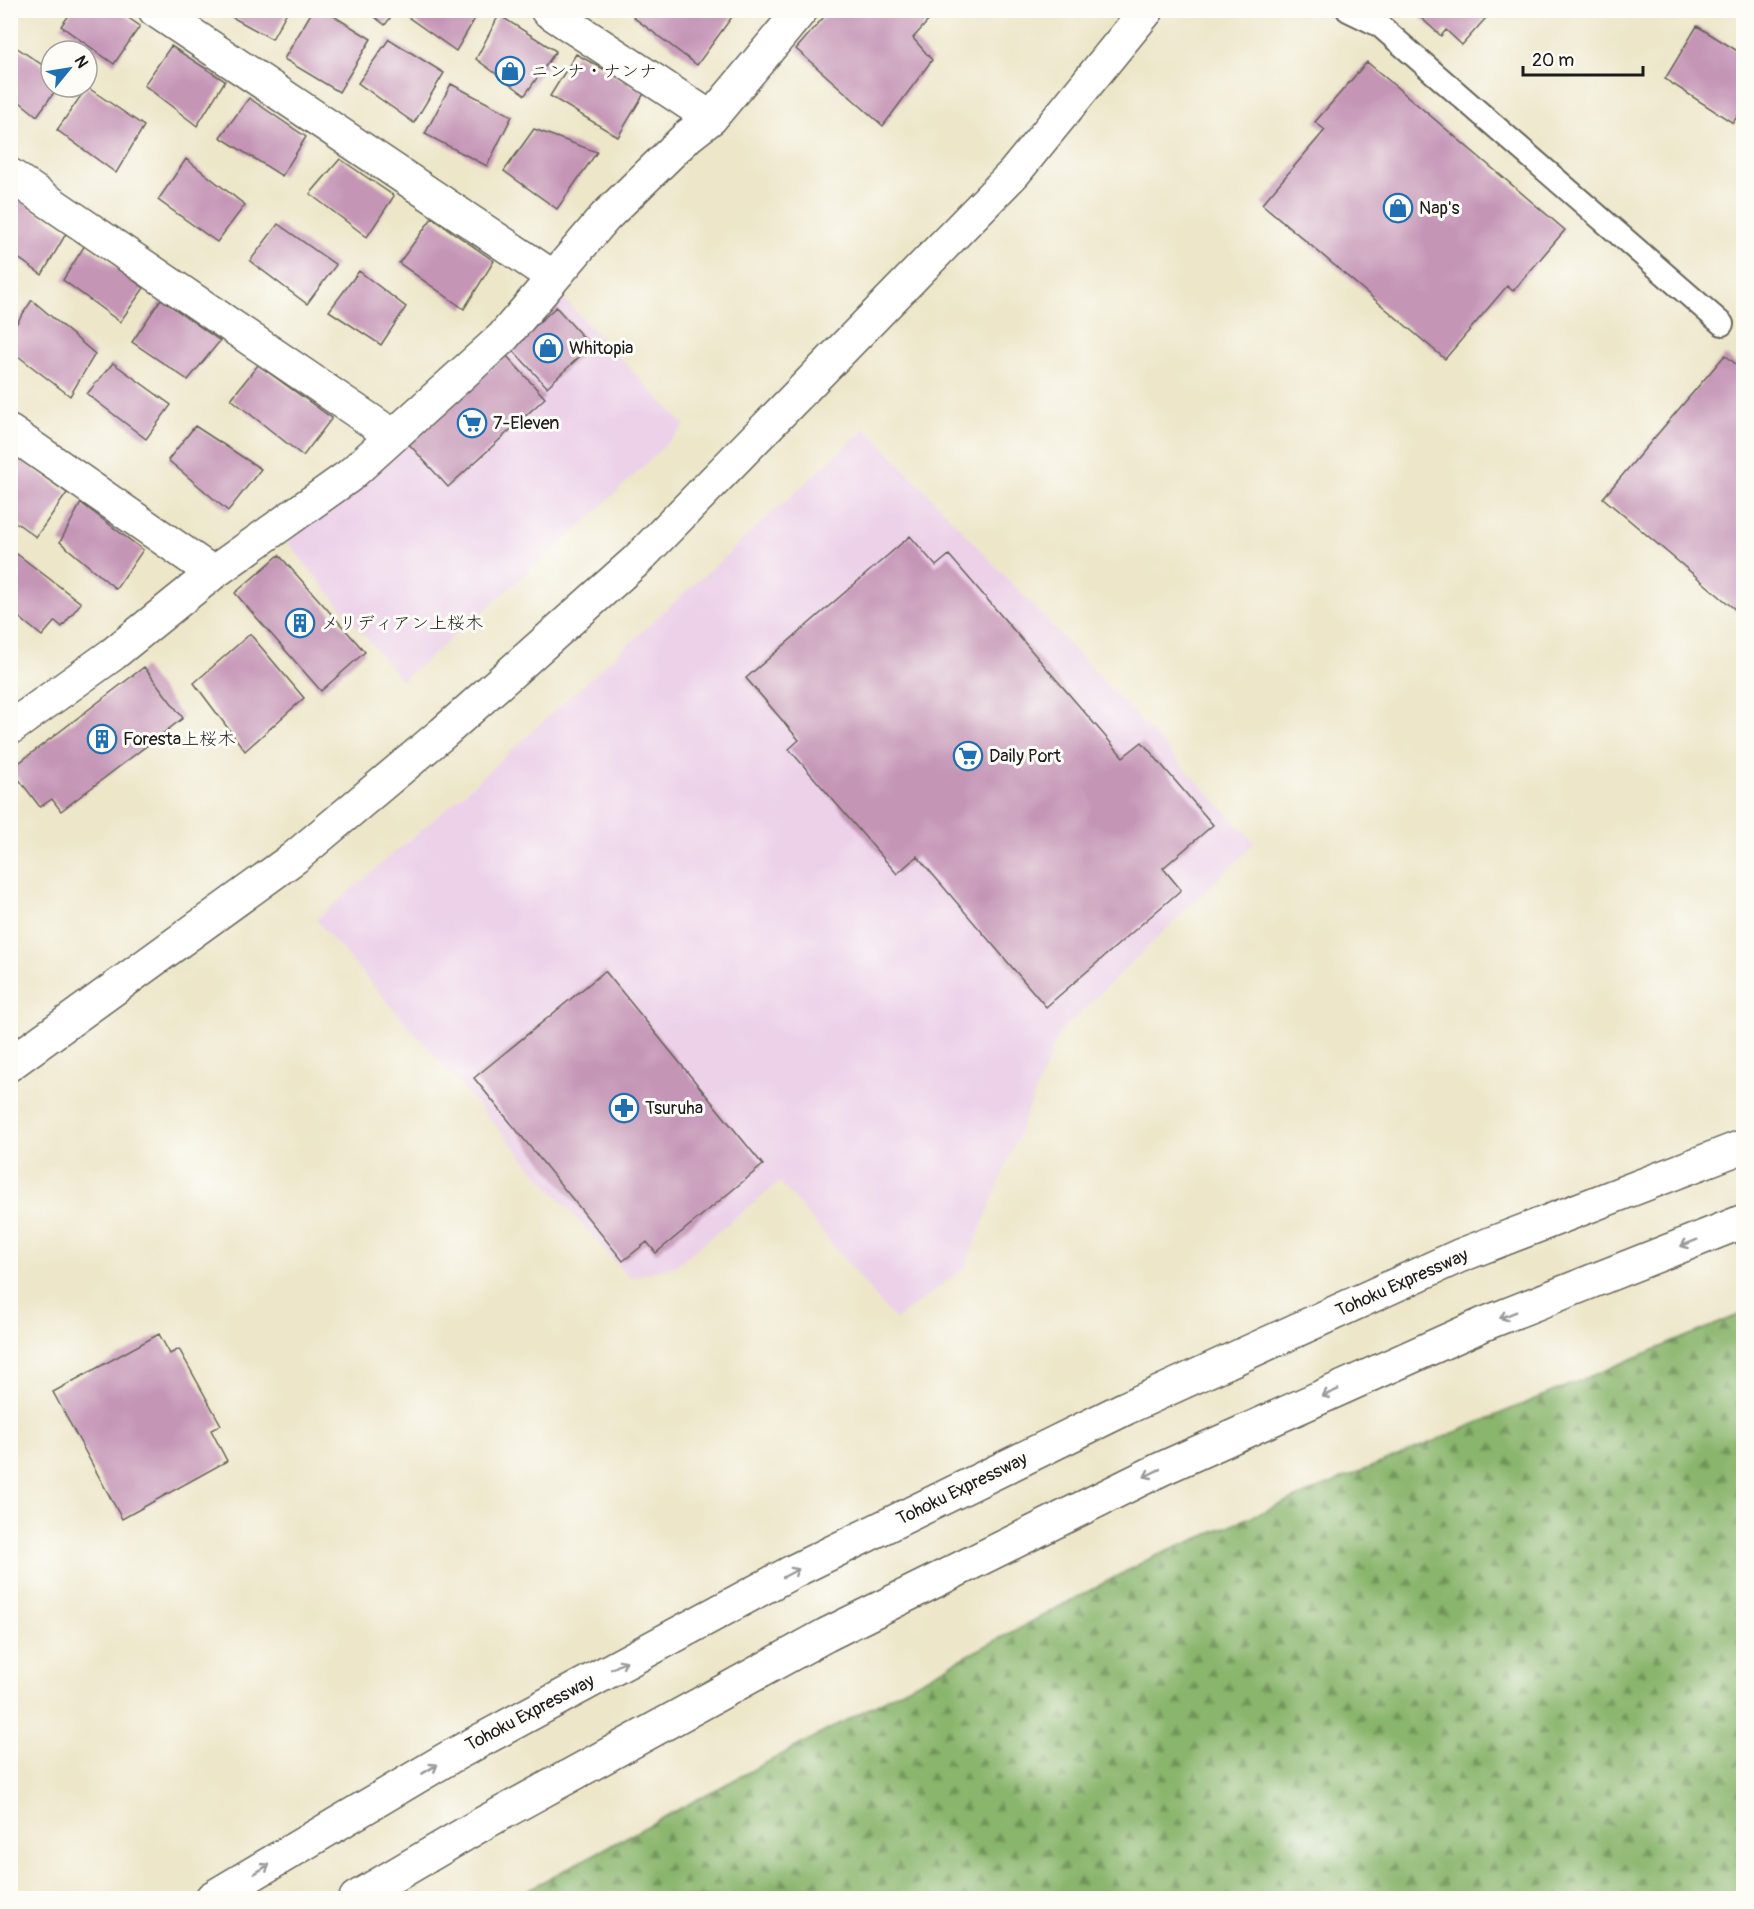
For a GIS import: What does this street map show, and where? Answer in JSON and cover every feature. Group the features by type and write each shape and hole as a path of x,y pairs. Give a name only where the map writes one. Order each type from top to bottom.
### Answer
{"main road":[{"path":"155,10 553,277"},
{"path":"547,10 711,118"},
{"path":"19,710 113,654 213,573 349,476 503,337 605,217 688,136 711,118 801,10"},
{"path":"10,1064 294,858 444,733 636,561 1014,173 1147,10"},
{"path":"10,175 393,436"},
{"path":"10,432 213,573"},
{"name":"Tohoku Expressway","path":"212,1899 450,1757 794,1571 1126,1408 1459,1256 1743,1146"},
{"path":"356,1899 482,1824 826,1635 1161,1469 1484,1324 1743,1221"}],"lane":[{"path":"1348,10 1379,25 1722,324"}],"shaded area":[{"path":"560,295 685,426 577,530 402,681 288,543"},
{"path":"866,428 1255,843 1059,1033 965,1268 895,1320 780,1182 675,1266 629,1278 316,920 460,797"}],"green space":[{"path":"1743,1313 1743,1898 512,1898 1151,1558"}],"building":[{"path":"73,10 117,10 140,26 114,64 99,53 99,39 79,39 61,26"},
{"path":"219,10 288,10 272,39"},
{"path":"313,10 324,10 371,39 339,92 284,59"},
{"path":"366,10 396,10 385,25"},
{"path":"409,10 480,10 456,51 405,15"},
{"path":"638,10 737,10 697,65 633,17"},
{"path":"830,10 938,10 913,38 932,60 883,126 796,49"},
{"path":"1424,10 1493,10 1462,45 1446,30 1441,36 1419,16"},
{"path":"499,15 556,51 525,95 476,59"},
{"path":"1697,26 1744,55 1744,105 1733,123 1665,79"},
{"path":"389,39 444,73 414,123 358,83"},
{"path":"10,43 39,63 39,99 49,99 37,116 10,94"},
{"path":"171,46 225,81 197,126 144,85"},
{"path":"576,54 645,92 618,137 550,96"},
{"path":"1367,62 1565,230 1513,291 1507,286 1445,359 1262,204 1325,130 1315,122"},
{"path":"451,84 512,116 487,166 425,134"},
{"path":"99,95 144,126 116,173 57,130 79,99 99,99"},
{"path":"249,98 306,137 282,176 220,137"},
{"path":"534,129 597,152 557,209 504,171"},
{"path":"186,159 245,205 217,242 158,200"},
{"path":"340,159 394,196 367,237 310,194"},
{"path":"10,193 67,232 42,275 10,252"},
{"path":"432,218 494,261 464,309 399,263"},
{"path":"278,224 336,265 307,304 250,261"},
{"path":"85,245 144,288 120,322 63,280"},
{"path":"359,271 406,307 381,345 329,311"},
{"path":"161,299 220,341 188,380 132,342"},
{"path":"32,300 95,354 70,396 10,350 10,333"},
{"path":"556,307 591,346 547,387 511,348"},
{"path":"506,355 545,398 448,487 408,443"},
{"path":"1725,355 1744,371 1744,617 1603,498"},
{"path":"113,363 171,405 146,439 87,394"},
{"path":"258,365 332,418 303,456 231,399"},
{"path":"195,426 261,469 228,511 168,460"},
{"path":"12,453 67,493 36,537 10,518"},
{"path":"81,503 143,550 116,589 60,542"},
{"path":"910,536 936,566 949,555 1123,757 1142,742 1213,825 1163,868 1181,890 1046,1007 917,856 897,874 789,749 799,740 746,678"},
{"path":"17,554 81,603 62,627 55,621 42,636 10,610 10,563"},
{"name":"メリディアン上桜木","path":"279,555 365,652 321,691 235,593"},
{"path":"250,634 304,698 245,751 194,683"},
{"name":"Foresta上桜木","path":"144,667 183,718 61,811 52,799 40,807 11,769"},
{"path":"605,971 763,1165 656,1253 647,1242 623,1261 474,1078"},
{"path":"159,1334 170,1354 179,1349 221,1425 211,1430 227,1461 122,1519 53,1392"}],"place":[{"name":"ニンナ・ナンナ","path":"510,71"},
{"name":"Nap's","path":"1398,208"},
{"name":"Whitopia","path":"548,348"},
{"name":"7-Eleven","path":"472,423"},
{"name":"メリディアン上桜木","path":"300,623"},
{"name":"Foresta上桜木","path":"102,739"},
{"name":"Daily Port","path":"968,756"},
{"name":"Tsuruha","path":"624,1108"}]}
